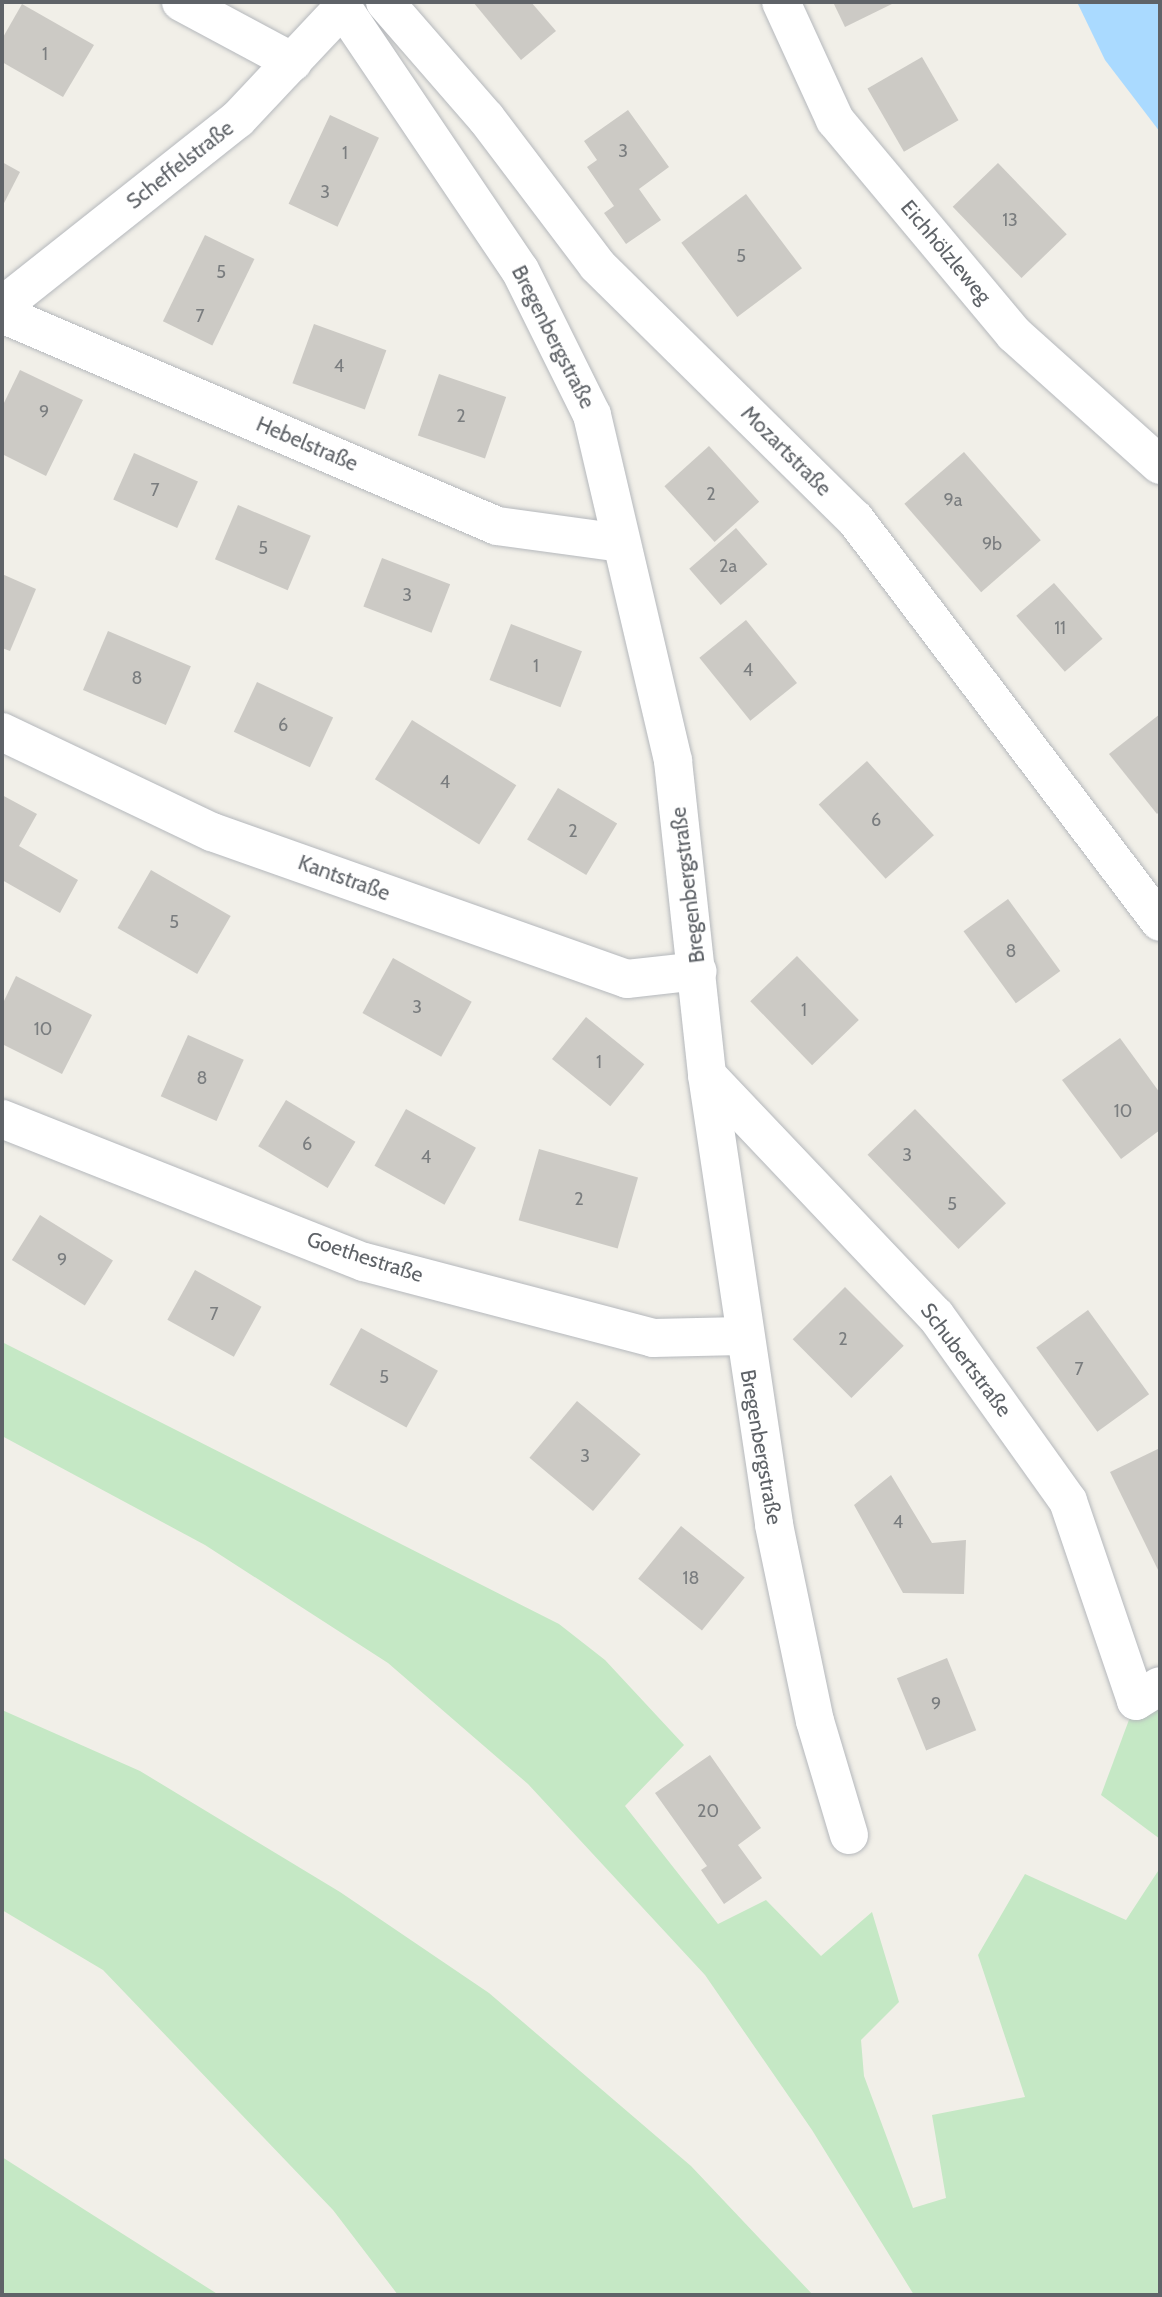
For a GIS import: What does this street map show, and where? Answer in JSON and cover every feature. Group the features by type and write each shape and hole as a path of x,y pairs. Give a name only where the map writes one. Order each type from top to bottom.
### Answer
{"street":[{"path":"181,2 293,62"},
{"name":"Mozartstraße","path":"385,2 486,118 597,265 855,519 1160,922"},
{"name":"Eichhölzleweg","path":"781,2 835,120 1014,334 1160,466"},
{"name":"Scheffelstraße","path":"2,306 238,119 293,62 341,5"},
{"name":"Bregenbergstraße","path":"341,5 520,270 592,415 673,761 698,971 707,1075 742,1336 815,1721 849,1835"},
{"name":"Hebelstraße","path":"2,314 497,526 621,543"},
{"name":"Kantstraße","path":"2,732 212,832 627,979 698,971"},
{"name":"Schubertstraße","path":"707,1075 936,1316 1068,1501 1148,1694"},
{"name":"Goethestraße","path":"2,1119 364,1262 653,1338 742,1336"}],"green space":[{"path":"2,1342 559,1624 605,1660 684,1745 625,1806 718,1924 766,1900 821,1956 872,1912 899,2002 861,2040 864,2076 913,2208 946,2198 932,2115 1025,2097 978,1955 1025,1874 1126,1920 1160,1868 1160,2295 914,2295 812,2130 705,1975 528,1784 388,1663 205,1545 2,1436"},
{"path":"1160,1686 1160,1839 1101,1795 1136,1701"},
{"path":"2,1710 140,1771 340,1892 489,1993 691,2166 813,2295 398,2295 333,2210 103,1970 2,1910"},
{"path":"2,2157 85,2210 219,2295 2,2295"}],"water":[{"path":"1077,2 1160,2 1160,132 1105,60"}],"building":[{"path":"473,2 531,2 556,31 521,60"},
{"path":"833,2 896,2 845,27"},
{"path":"22,4 94,45 63,97 2,62 2,39"},
{"path":"922,57 958,120 904,152 867,88"},
{"path":"628,110 669,167 639,189 661,220 626,244 604,213 614,206 587,167 597,160 584,141"},
{"path":"330,115 379,138 338,227 289,204"},
{"path":"2,162 20,172 2,207"},
{"path":"998,163 1067,234 1021,278 953,207"},
{"path":"746,194 802,268 737,317 681,243"},
{"path":"205,235 254,259 212,345 163,321"},
{"path":"314,324 386,350 365,410 292,383"},
{"path":"20,370 83,400 46,476 2,454 2,407"},
{"path":"439,374 506,397 485,459 418,435"},
{"path":"709,446 759,502 715,542 664,486"},
{"path":"964,452 1041,540 981,592 904,504"},
{"path":"134,453 198,481 177,528 113,500"},
{"path":"238,505 311,536 288,590 215,559"},
{"path":"736,528 767,564 721,605 689,569"},
{"path":"382,558 450,584 432,633 363,607"},
{"path":"2,574 36,589 10,651 2,648"},
{"path":"1054,583 1103,639 1065,672 1016,616"},
{"path":"746,620 797,683 750,721 699,658"},
{"path":"511,624 582,651 560,707 489,680"},
{"path":"108,631 191,666 166,725 83,690"},
{"path":"257,682 333,717 310,767 234,732"},
{"path":"1160,714 1160,811 1157,814 1109,754"},
{"path":"412,720 516,785 479,845 375,779"},
{"path":"867,761 934,835 886,879 819,804"},
{"path":"558,788 617,824 586,875 527,839"},
{"path":"2,795 37,814 19,846 78,880 60,913 2,880"},
{"path":"151,870 231,916 197,974 118,928"},
{"path":"1008,899 1060,971 1016,1003 964,931"},
{"path":"797,956 859,1020 812,1065 750,1001"},
{"path":"393,958 472,1002 441,1057 362,1013"},
{"path":"16,976 92,1015 62,1074 2,1044 2,1005"},
{"path":"586,1017 644,1064 610,1106 552,1059"},
{"path":"188,1035 244,1060 216,1121 161,1096"},
{"path":"1120,1038 1160,1093 1160,1130 1121,1159 1062,1080"},
{"path":"286,1100 355,1142 328,1188 258,1146"},
{"path":"406,1109 476,1148 444,1205 374,1166"},
{"path":"915,1109 1006,1203 959,1249 868,1155"},
{"path":"539,1149 638,1177 618,1249 519,1220"},
{"path":"40,1215 113,1261 85,1306 12,1260"},
{"path":"195,1270 261,1307 234,1357 167,1320"},
{"path":"845,1287 904,1346 851,1398 793,1339"},
{"path":"1088,1310 1149,1394 1097,1432 1036,1348"},
{"path":"361,1328 438,1371 406,1428 329,1385"},
{"path":"577,1401 641,1454 593,1511 529,1458"},
{"path":"1160,1448 1160,1574 1110,1472"},
{"path":"891,1475 932,1543 966,1540 964,1594 903,1593 854,1505"},
{"path":"681,1526 745,1578 702,1630 638,1579"},
{"path":"947,1658 976,1730 926,1751 897,1678"},
{"path":"710,1755 761,1828 738,1845 762,1878 724,1904 701,1870 707,1866 655,1793"}]}
